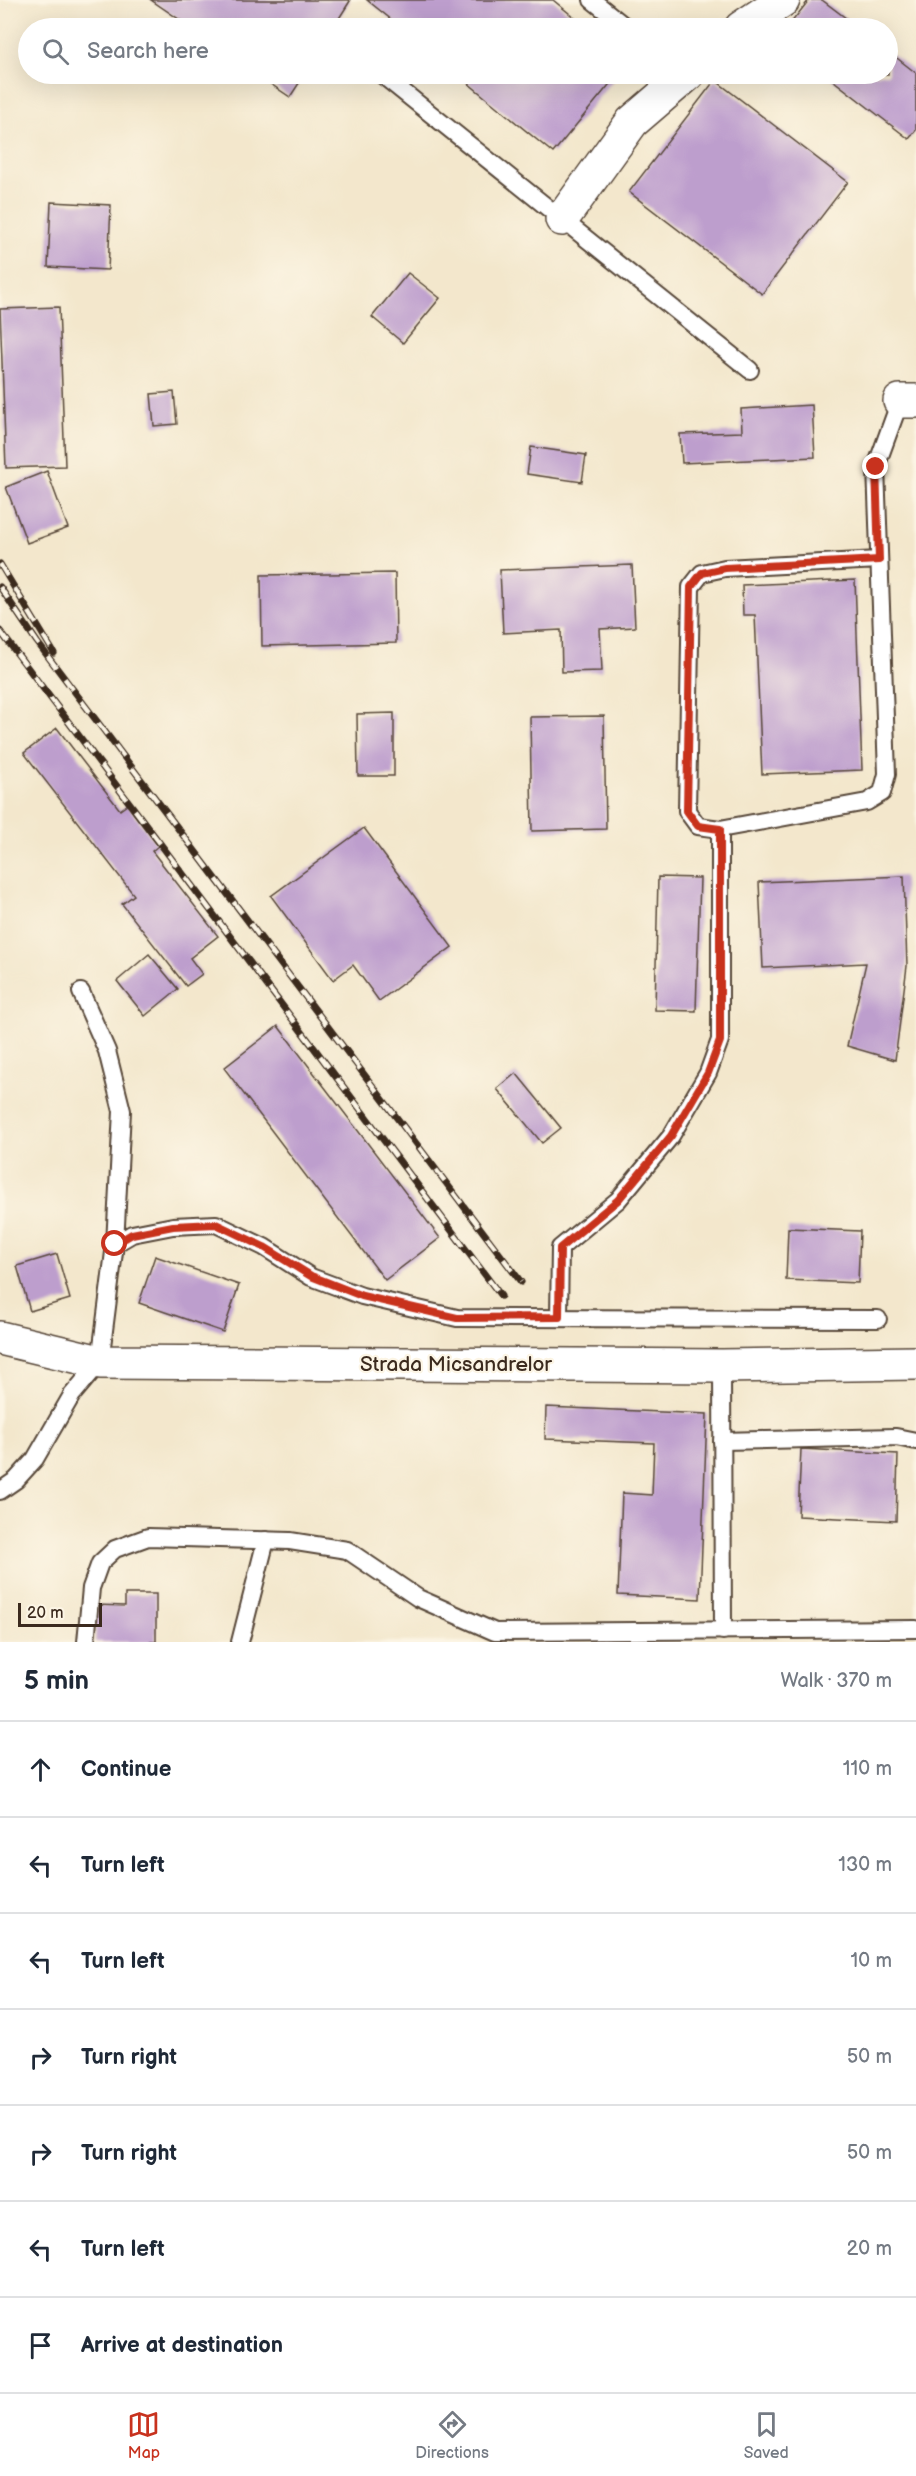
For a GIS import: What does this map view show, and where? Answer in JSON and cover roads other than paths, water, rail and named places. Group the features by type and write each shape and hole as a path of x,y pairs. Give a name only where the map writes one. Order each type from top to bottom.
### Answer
{"street":[{"path":"756,18 783,0"},
{"path":"562,219 632,122 673,84"},
{"name":"Strada Micsandrelor","path":"0,1338 100,1362 722,1366 916,1363"}],"lane":[{"path":"592,0 614,18"},
{"path":"393,84 750,370"},
{"path":"879,560 725,568 702,573 691,587 687,811 698,826 720,829 867,802 882,793 887,774 876,467 908,401"},
{"path":"559,1317 560,1248 618,1200 671,1136 708,1073 720,1041 720,829"},
{"path":"0,1491 16,1480 35,1459 72,1395 100,1362 115,1244 122,1111 106,1051 81,992"},
{"path":"115,1244 132,1234 173,1226 216,1224 264,1247 311,1276 362,1296 457,1318 878,1318"},
{"path":"722,1366 723,1630"},
{"path":"722,1441 896,1437 916,1441"},
{"path":"86,1642 91,1588 100,1563 107,1554 115,1549 148,1537 290,1541 347,1550 418,1598 495,1632 637,1636 723,1630 916,1629"},
{"path":"240,1642 266,1540"}],"railway":[{"path":"0,564 54,653"},
{"path":"0,587 37,642 521,1282"},
{"path":"0,631 501,1296"}]}
